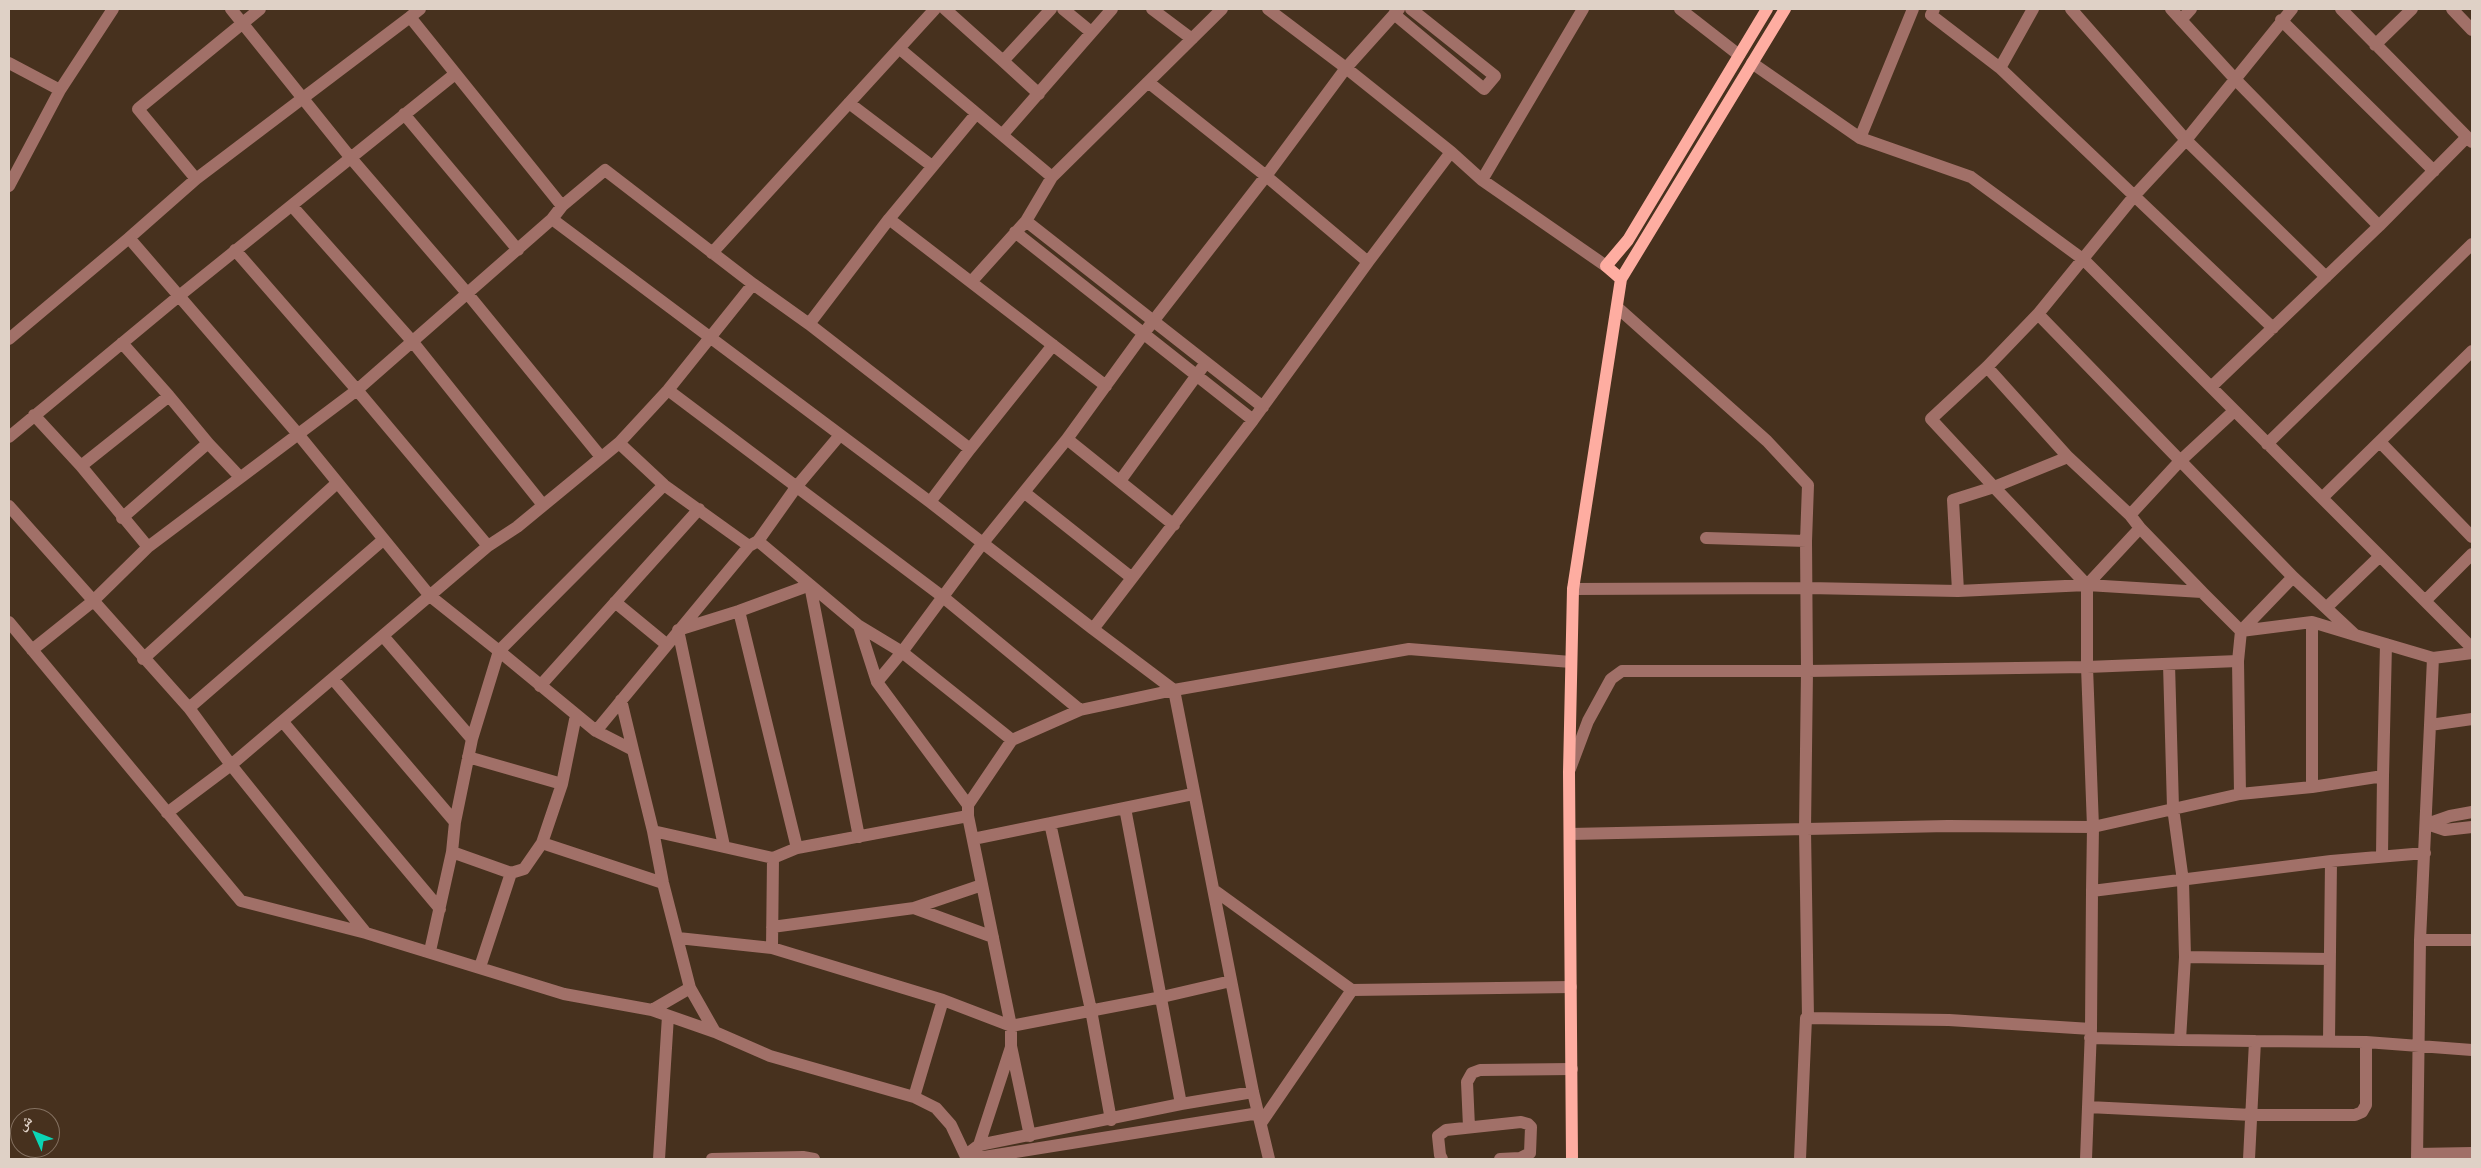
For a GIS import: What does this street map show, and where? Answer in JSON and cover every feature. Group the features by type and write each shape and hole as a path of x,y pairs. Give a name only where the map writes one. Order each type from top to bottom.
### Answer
{"main road":[{"path":"1622,279 1606,266 1628,240 1767,9"},
{"path":"1572,1159 1569,772 1574,589 1622,279 1785,9"}],"street":[{"path":"9,186 60,90 113,9"},
{"path":"230,9 350,157 467,292 601,457"},
{"path":"196,179 138,109 260,9"},
{"path":"9,339 196,179 301,97 420,9"},
{"path":"712,253 935,9"},
{"path":"945,9 1039,94"},
{"path":"1003,61 1050,9"},
{"path":"1063,9 1091,32"},
{"path":"1003,134 1112,9"},
{"path":"1152,9 1192,39"},
{"path":"972,282 1026,220 1052,177 1222,9"},
{"path":"1268,9 1346,68 1451,152 1482,180 1606,266"},
{"path":"877,682 902,652 982,544 1067,439 1144,333 1266,176 1346,68 1396,11 1484,89 1495,76 1411,9"},
{"path":"1482,180 1583,9"},
{"path":"1680,9 1740,55"},
{"path":"1860,138 1913,9"},
{"path":"2000,68 2033,9"},
{"path":"2071,9 2186,140 2326,277"},
{"path":"2171,9 2235,79 2379,226"},
{"path":"2180,20 2190,9"},
{"path":"2087,585 1931,419 1987,367 2038,314 2084,260 2135,195 2186,140 2281,20 2292,9"},
{"path":"2211,388 2469,139 2341,9"},
{"path":"2375,45 2412,9"},
{"path":"2452,9 2472,30"},
{"path":"1929,11 2000,68 2273,328"},
{"path":"410,17 562,206"},
{"path":"2281,20 2434,171"},
{"path":"900,49 1052,177"},
{"path":"9,63 60,90"},
{"path":"1752,63 1860,138 1971,176 2084,260 2472,648"},
{"path":"9,437 235,250 455,74"},
{"path":"1148,82 1266,176 1368,262"},
{"path":"849,103 932,166"},
{"path":"404,114 518,250"},
{"path":"809,324 889,220 976,114"},
{"path":"1093,629 1263,407 1368,262 1451,152"},
{"path":"32,650 92,602 148,547 239,476 357,390 467,292 518,250 552,219 562,206 605,170 753,284 809,324 970,449"},
{"path":"292,206 412,341 543,505"},
{"path":"552,219 709,339 930,502 982,544 1174,690 1253,1092 1269,1159"},
{"path":"889,220 1106,386"},
{"path":"1026,220 1263,407"},
{"path":"1015,232 1198,374 1253,420"},
{"path":"129,238 298,434 430,596 596,732 633,750"},
{"path":"2267,444 2472,244"},
{"path":"235,250 357,390 488,546"},
{"path":"167,813 231,765 488,546 517,527 619,443 668,390 753,284"},
{"path":"1618,308 1767,441 1808,485 1806,541 1808,588 1805,830 1808,1018 1806,1018 1800,1159"},
{"path":"2038,314 2179,462 2293,577 2327,607 2355,636"},
{"path":"122,343 208,444 239,476"},
{"path":"930,502 1053,345"},
{"path":"2323,497 2472,351"},
{"path":"1120,481 1206,361"},
{"path":"1987,367 2068,457 2130,515 2140,528 2240,631"},
{"path":"668,390 943,597 1080,710"},
{"path":"81,466 169,396"},
{"path":"2130,515 2179,462 2234,411"},
{"path":"34,416 81,466 122,518 148,547"},
{"path":"596,732 666,644 753,544 840,435"},
{"path":"1067,439 1174,525"},
{"path":"2380,442 2472,537"},
{"path":"619,443 664,485 753,544 810,585 859,626 902,652 1012,740"},
{"path":"122,518 208,444"},
{"path":"1958,591 1954,500 1994,487 2068,457"},
{"path":"143,659 337,483"},
{"path":"430,951 452,852 455,822 472,739 498,651 664,485"},
{"path":"1025,493 1132,578"},
{"path":"9,506 92,602 189,708 231,765 366,933"},
{"path":"540,686 699,509"},
{"path":"2086,1159 2093,826 2087,667 2087,585 2140,528"},
{"path":"1706,538 1806,541"},
{"path":"189,708 383,540"},
{"path":"2425,601 2472,554"},
{"path":"2327,607 2380,556"},
{"path":"2240,794 2238,661 2240,631 2293,577"},
{"path":"678,630 739,611 810,585"},
{"path":"810,585 859,837"},
{"path":"1574,589 1808,588 1958,591 2087,585 2202,592"},
{"path":"615,602 666,644"},
{"path":"739,611 798,848"},
{"path":"9,622 241,901 430,951 564,994 652,1010 715,1032 770,1056 914,1097 936,1108 951,1125 967,1157"},
{"path":"2240,631 2312,622 2433,658 2472,653"},
{"path":"2312,622 2312,787"},
{"path":"859,626 877,682 968,811 1010,1026 1011,1046 1030,1136"},
{"path":"678,630 724,846"},
{"path":"383,636 472,739"},
{"path":"2382,856 2386,644"},
{"path":"653,831 773,858 798,848 859,837 968,811 1012,740 1080,710 1174,690 1409,649 1571,662"},
{"path":"2433,658 2427,824 2420,940 2417,1156 2472,1153"},
{"path":"1569,772 1588,721 1611,679 1622,671 2087,667 2238,661"},
{"path":"2169,664 2174,808 2183,881 2185,958 2180,1040"},
{"path":"333,679 455,822"},
{"path":"621,700 653,831 663,883 690,988 715,1032"},
{"path":"452,852 511,873 524,869 542,842 562,784 576,715"},
{"path":"2430,725 2472,718"},
{"path":"283,722 440,909"},
{"path":"468,757 562,784"},
{"path":"1570,834 1948,826 2093,826 2240,794 2312,787 2383,776"},
{"path":"973,839 1193,794"},
{"path":"1125,808 1181,1104"},
{"path":"2427,824 2450,816 2472,812"},
{"path":"1050,823 1091,1010 1111,1120"},
{"path":"2427,824 2445,830 2472,827"},
{"path":"542,842 663,883"},
{"path":"2092,891 2331,861 2425,853"},
{"path":"772,948 773,858"},
{"path":"2329,1041 2331,861"},
{"path":"480,967 511,873"},
{"path":"772,927 914,908 982,885"},
{"path":"1214,890 1352,990 1571,987"},
{"path":"914,908 993,937"},
{"path":"678,938 772,948 943,1000 1010,1026 1162,997 1231,981"},
{"path":"2420,940 2472,940"},
{"path":"2185,958 2330,959"},
{"path":"652,1010 690,988"},
{"path":"967,1157 984,1157 1260,1118 1352,990"},
{"path":"914,1097 943,1000"},
{"path":"659,1159 668,1016"},
{"path":"1808,1018 1949,1020 2180,1040 2366,1042 2472,1050"},
{"path":"2249,1159 2255,1041"},
{"path":"2088,1107 2252,1114 2355,1115 2362,1112 2366,1106 2366,1042"},
{"path":"967,1157 979,1145 1011,1046"},
{"path":"1469,1126 1467,1082 1472,1073 1480,1070 1572,1069"},
{"path":"979,1145 1111,1120 1181,1104 1253,1092"},
{"path":"1442,1159 1438,1136 1441,1132 1469,1126 1521,1122 1528,1124 1531,1127 1530,1153 1520,1158 1500,1159"},
{"path":"712,1159 803,1157 814,1159"}]}
